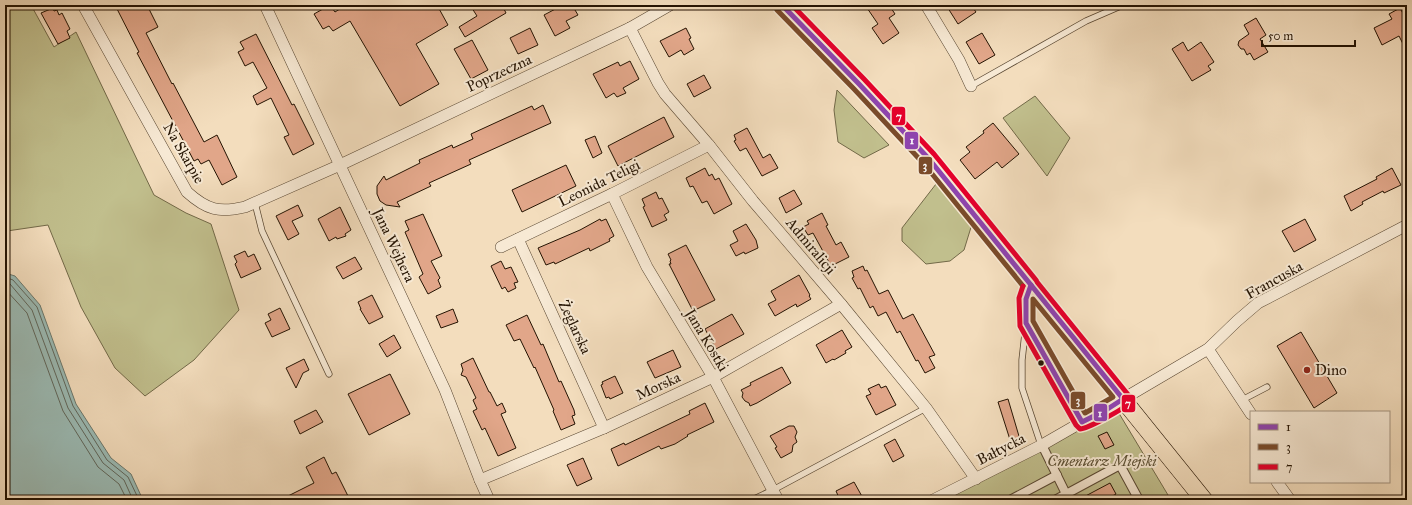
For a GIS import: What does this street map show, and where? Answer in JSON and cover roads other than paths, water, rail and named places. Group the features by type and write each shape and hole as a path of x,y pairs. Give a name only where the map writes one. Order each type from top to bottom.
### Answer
{"main road":[{"path":"782,5 929,159 1204,500"}],"street":[{"name":"Na Skarpie","path":"83,5 187,192 198,202 220,210 230,211 255,203 340,165"},
{"name":"Jana Wejhera","path":"265,5 445,390 489,500"},
{"name":"Poprzeczna","path":"340,165 630,28 670,5"},
{"path":"926,5 959,60 971,86"},
{"name":"Admiralicji","path":"630,28 665,94 709,145 752,201 841,304 926,408 976,479"},
{"name":"Leonida Teligi","path":"501,247 612,194 709,145"},
{"name":"Jana Kostki","path":"612,194 646,267 713,377 775,495"},
{"name":"Francuska","path":"1124,399 1208,349 1236,321 1258,303 1407,225"},
{"name":"Żeglarska","path":"518,239 604,428"},
{"name":"Morska","path":"480,480 604,428 713,377 841,304"},
{"path":"1208,349 1250,412"},
{"name":"Bałtycka","path":"933,500 1042,445 1082,422"},
{"path":"1042,445 1067,497"},
{"path":"1055,500 1067,497 1120,465 1139,500"},
{"path":"1010,500 1057,475"},
{"path":"1278,483 1290,500"}],"lane":[{"path":"971,86 1086,21 1122,5"},
{"path":"255,203 262,231 329,374"},
{"path":"1031,285 1026,299 1026,323 1022,360 1022,388 1042,445"},
{"path":"1026,323 1082,422 1124,399"},
{"path":"1242,400 1267,387"},
{"path":"752,500 775,495 926,408"}],"water":[{"path":"5,273 15,276 40,305 76,404 111,458 131,474 143,500 5,500"}],"place":[{"name":"Dino","path":"1307,370"}],"park label":[{"name":"Cmentarz Miejski","path":"1102,461"}]}
